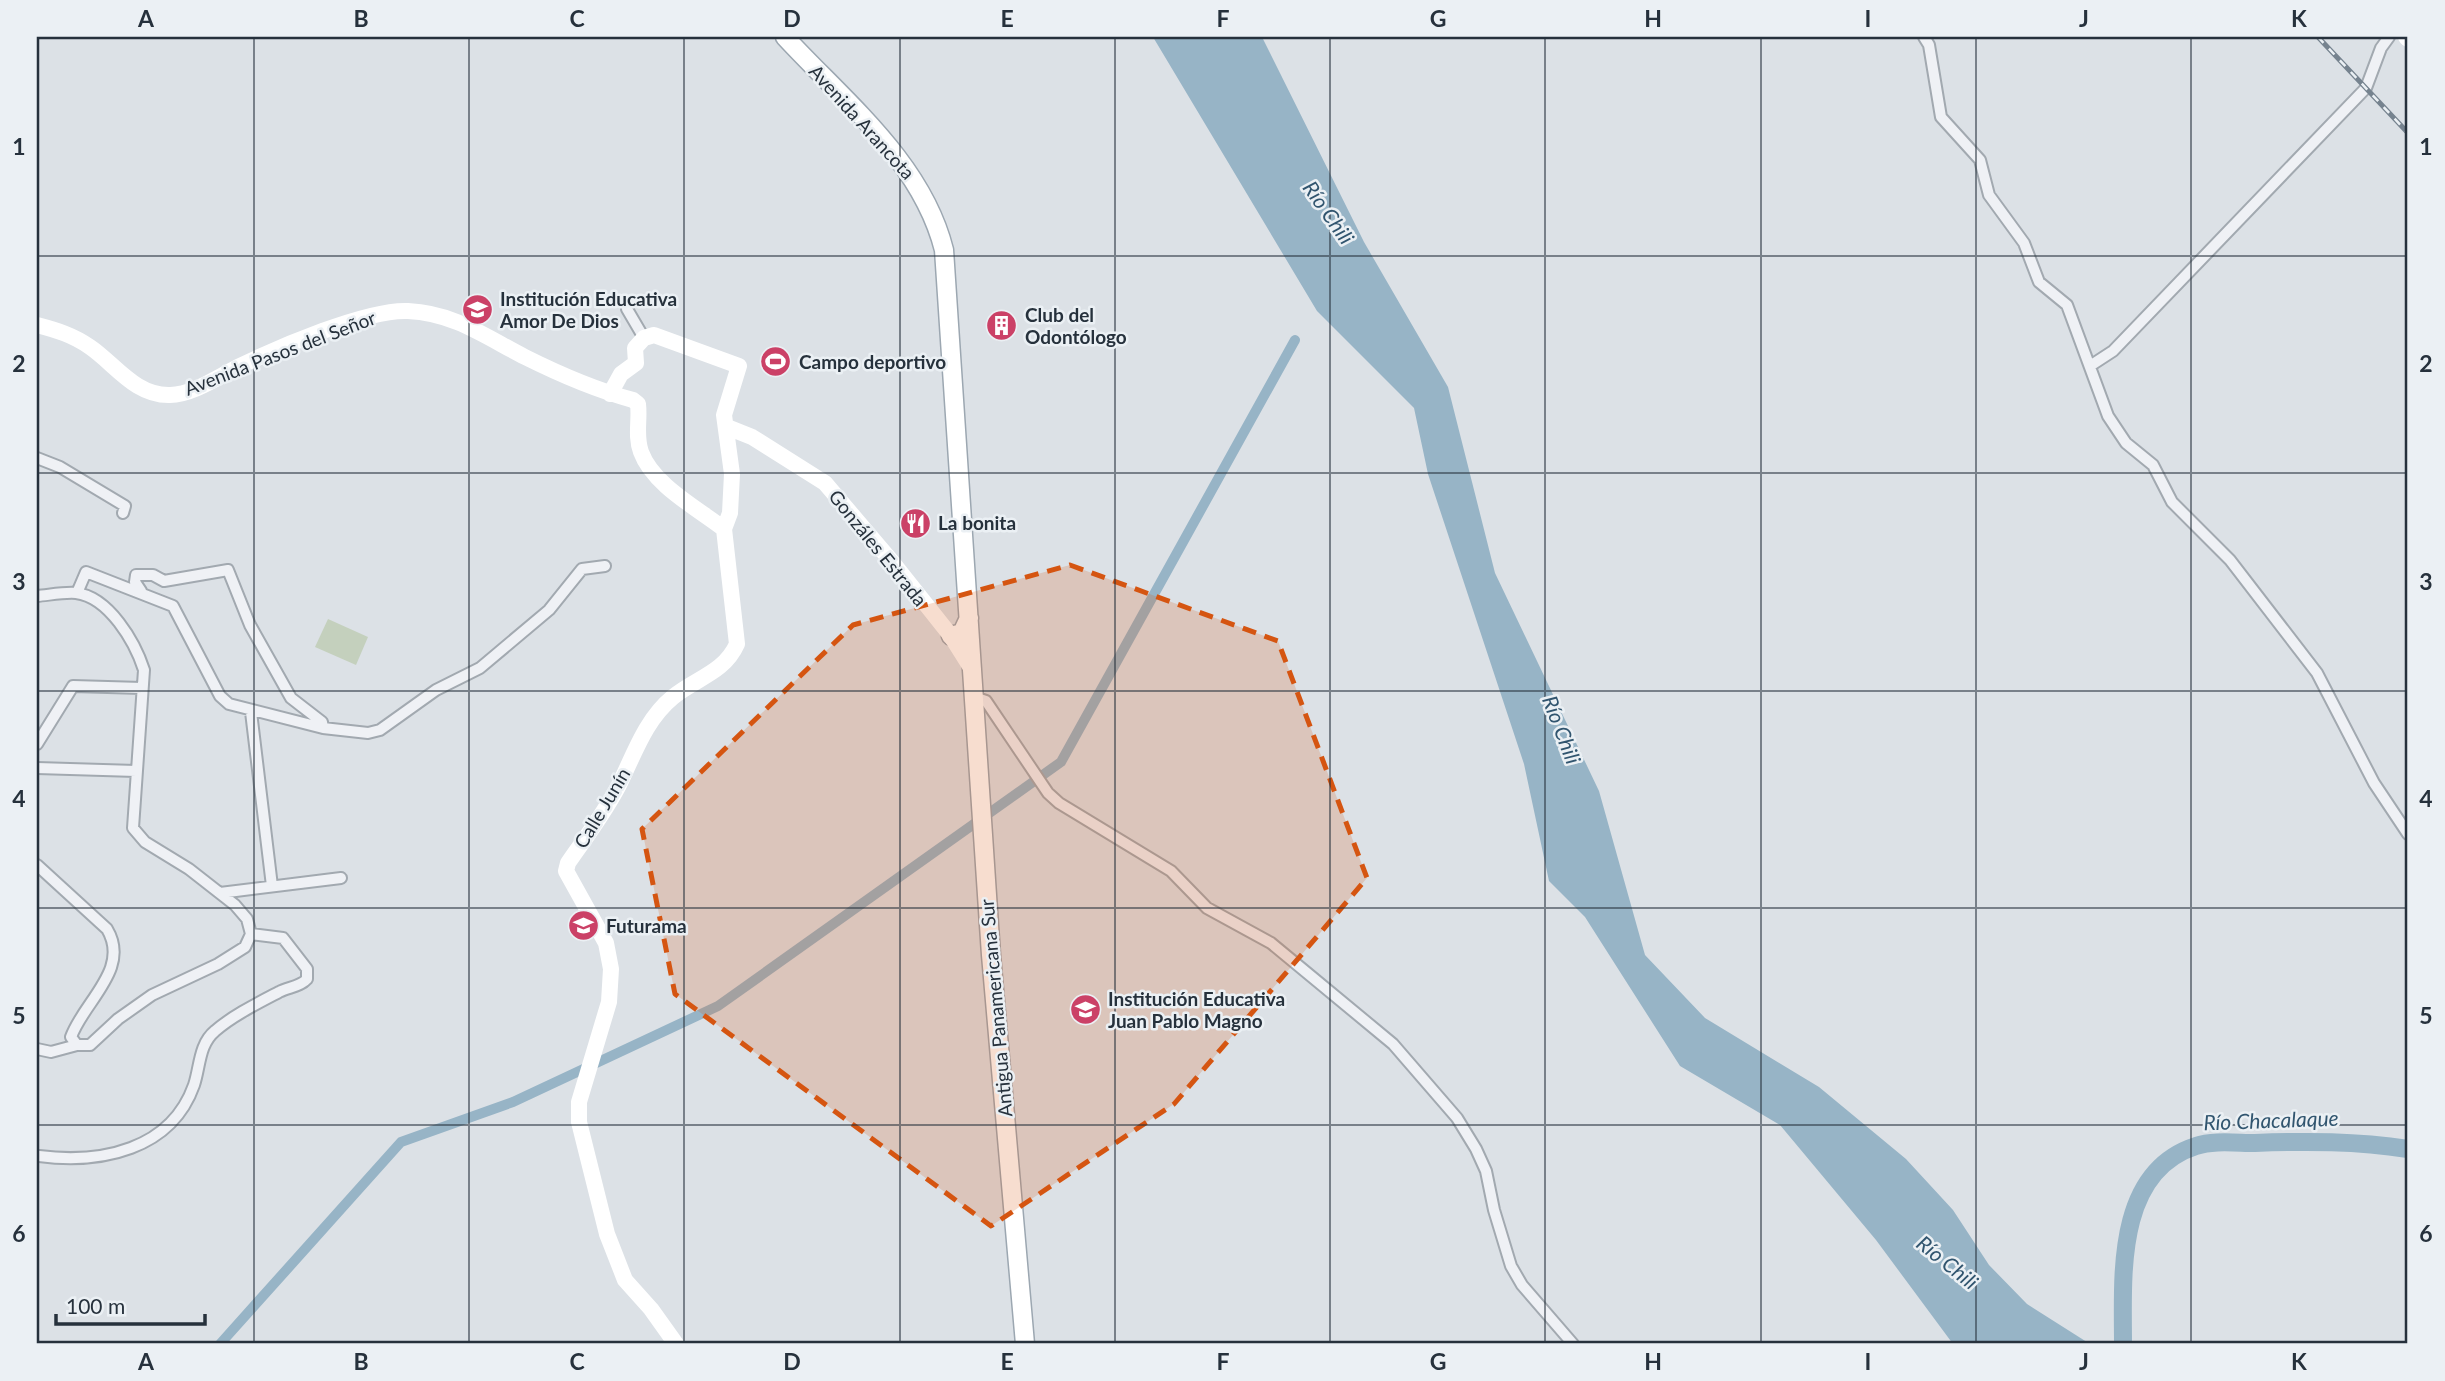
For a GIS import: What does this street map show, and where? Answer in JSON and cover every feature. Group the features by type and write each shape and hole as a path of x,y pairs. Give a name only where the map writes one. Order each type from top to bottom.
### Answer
{"main road":[{"name":"Avenida Arancota","path":"785,37 892,151 910,174 935,218 944,250 972,671"},
{"path":"951,636 962,633 969,618"},
{"name":"Antigua Panamericana Sur","path":"972,671 991,955 1025,1344"}],"street":[{"path":"1924,37 1930,45 1941,117 1980,160 1989,195 2024,243 2039,282 2067,305 2108,416 2126,443 2153,465 2172,502 2231,560 2317,673 2374,783 2408,834"},
{"path":"2090,366 2113,352 2366,88 2381,48 2389,37"},
{"path":"610,394 621,374 636,363 635,348 644,338 627,309"},
{"name":"Avenida Pasos del Señor","path":"37,325 71,335 93,348 132,384 169,395 194,388 246,363 370,315 418,312 454,319 478,329 547,368 638,404 637,435 641,453 650,468 662,481 724,529"},
{"name":"Calle Junín","path":"644,338 662,336 739,366 725,402 724,415 732,474 730,513 724,529 737,644 730,660 673,697 655,716 642,734 620,784 568,863 566,871 606,943 611,970 609,1002 579,1102 579,1122 607,1234 625,1280 651,1309 676,1344"},
{"name":"Gonzáles Estrada","path":"727,427 752,437 825,483 862,523 951,636 972,671"},
{"path":"37,458 60,467 125,506 123,513"},
{"path":"77,593 86,572 141,591 173,606 220,696 229,704 323,729 368,733 380,730 436,690 480,668 548,610 582,569 605,566"},
{"path":"141,591 135,582 136,575 153,575 164,581 228,570 250,625 291,698 322,722 323,729"},
{"path":"37,596 77,593 91,598 125,628 136,645 144,670 133,828 145,842 220,893 247,919 251,934 245,947 218,964 152,995 118,1019 90,1045 77,1045 51,1052 37,1049"},
{"path":"37,744 73,686 142,688"},
{"path":"974,697 986,701 1048,793 1059,803 1171,871 1207,908 1271,943 1393,1044 1457,1118 1476,1149 1486,1171 1494,1210 1511,1266 1522,1285 1573,1344"},
{"path":"251,712 272,886"},
{"path":"37,768 136,771"},
{"path":"37,865 107,929 114,941 115,958 110,974 71,1037 77,1045"},
{"path":"220,893 341,878"},
{"path":"39,1156 73,1160 111,1155 157,1136 172,1124 190,1096 209,1037 271,996 307,979 307,969 283,938 251,934"}],"highlighted area":[{"path":"1070,565 1278,641 1367,878 1174,1104 991,1226 675,994 642,829 853,625"}],"green space":[{"path":"328,619 368,637 356,665 315,647"}],"water":[{"name":"Río Chili","path":"1153,37 1262,37 1364,242 1448,387 1495,573 1599,791 1645,955 1705,1018 1819,1087 1906,1159 1953,1210 1989,1265 2027,1304 2090,1344 1953,1344 1876,1240 1780,1125 1680,1066 1585,917 1549,881 1524,764 1428,474 1414,408 1317,311"}],"waterway":[{"path":"220,1344 401,1142 513,1102 718,1006 1061,762 1295,340"},
{"name":"Río Chacalaque","path":"2123,1344 2123,1288 2129,1229 2137,1202 2150,1178 2170,1159 2196,1146 2217,1142 2332,1142 2408,1149"}],"railway":[{"path":"2318,37 2408,133"}],"place":[{"name":"Institución Educativa Amor De Dios","path":"477,310"},
{"name":"Club del Odontólogo","path":"1002,326"},
{"name":"Campo deportivo","path":"776,362"},
{"name":"La bonita","path":"915,523"},
{"name":"Futurama","path":"583,926"},
{"name":"Institución Educativa Juan Pablo Magno","path":"1085,1010"}]}
